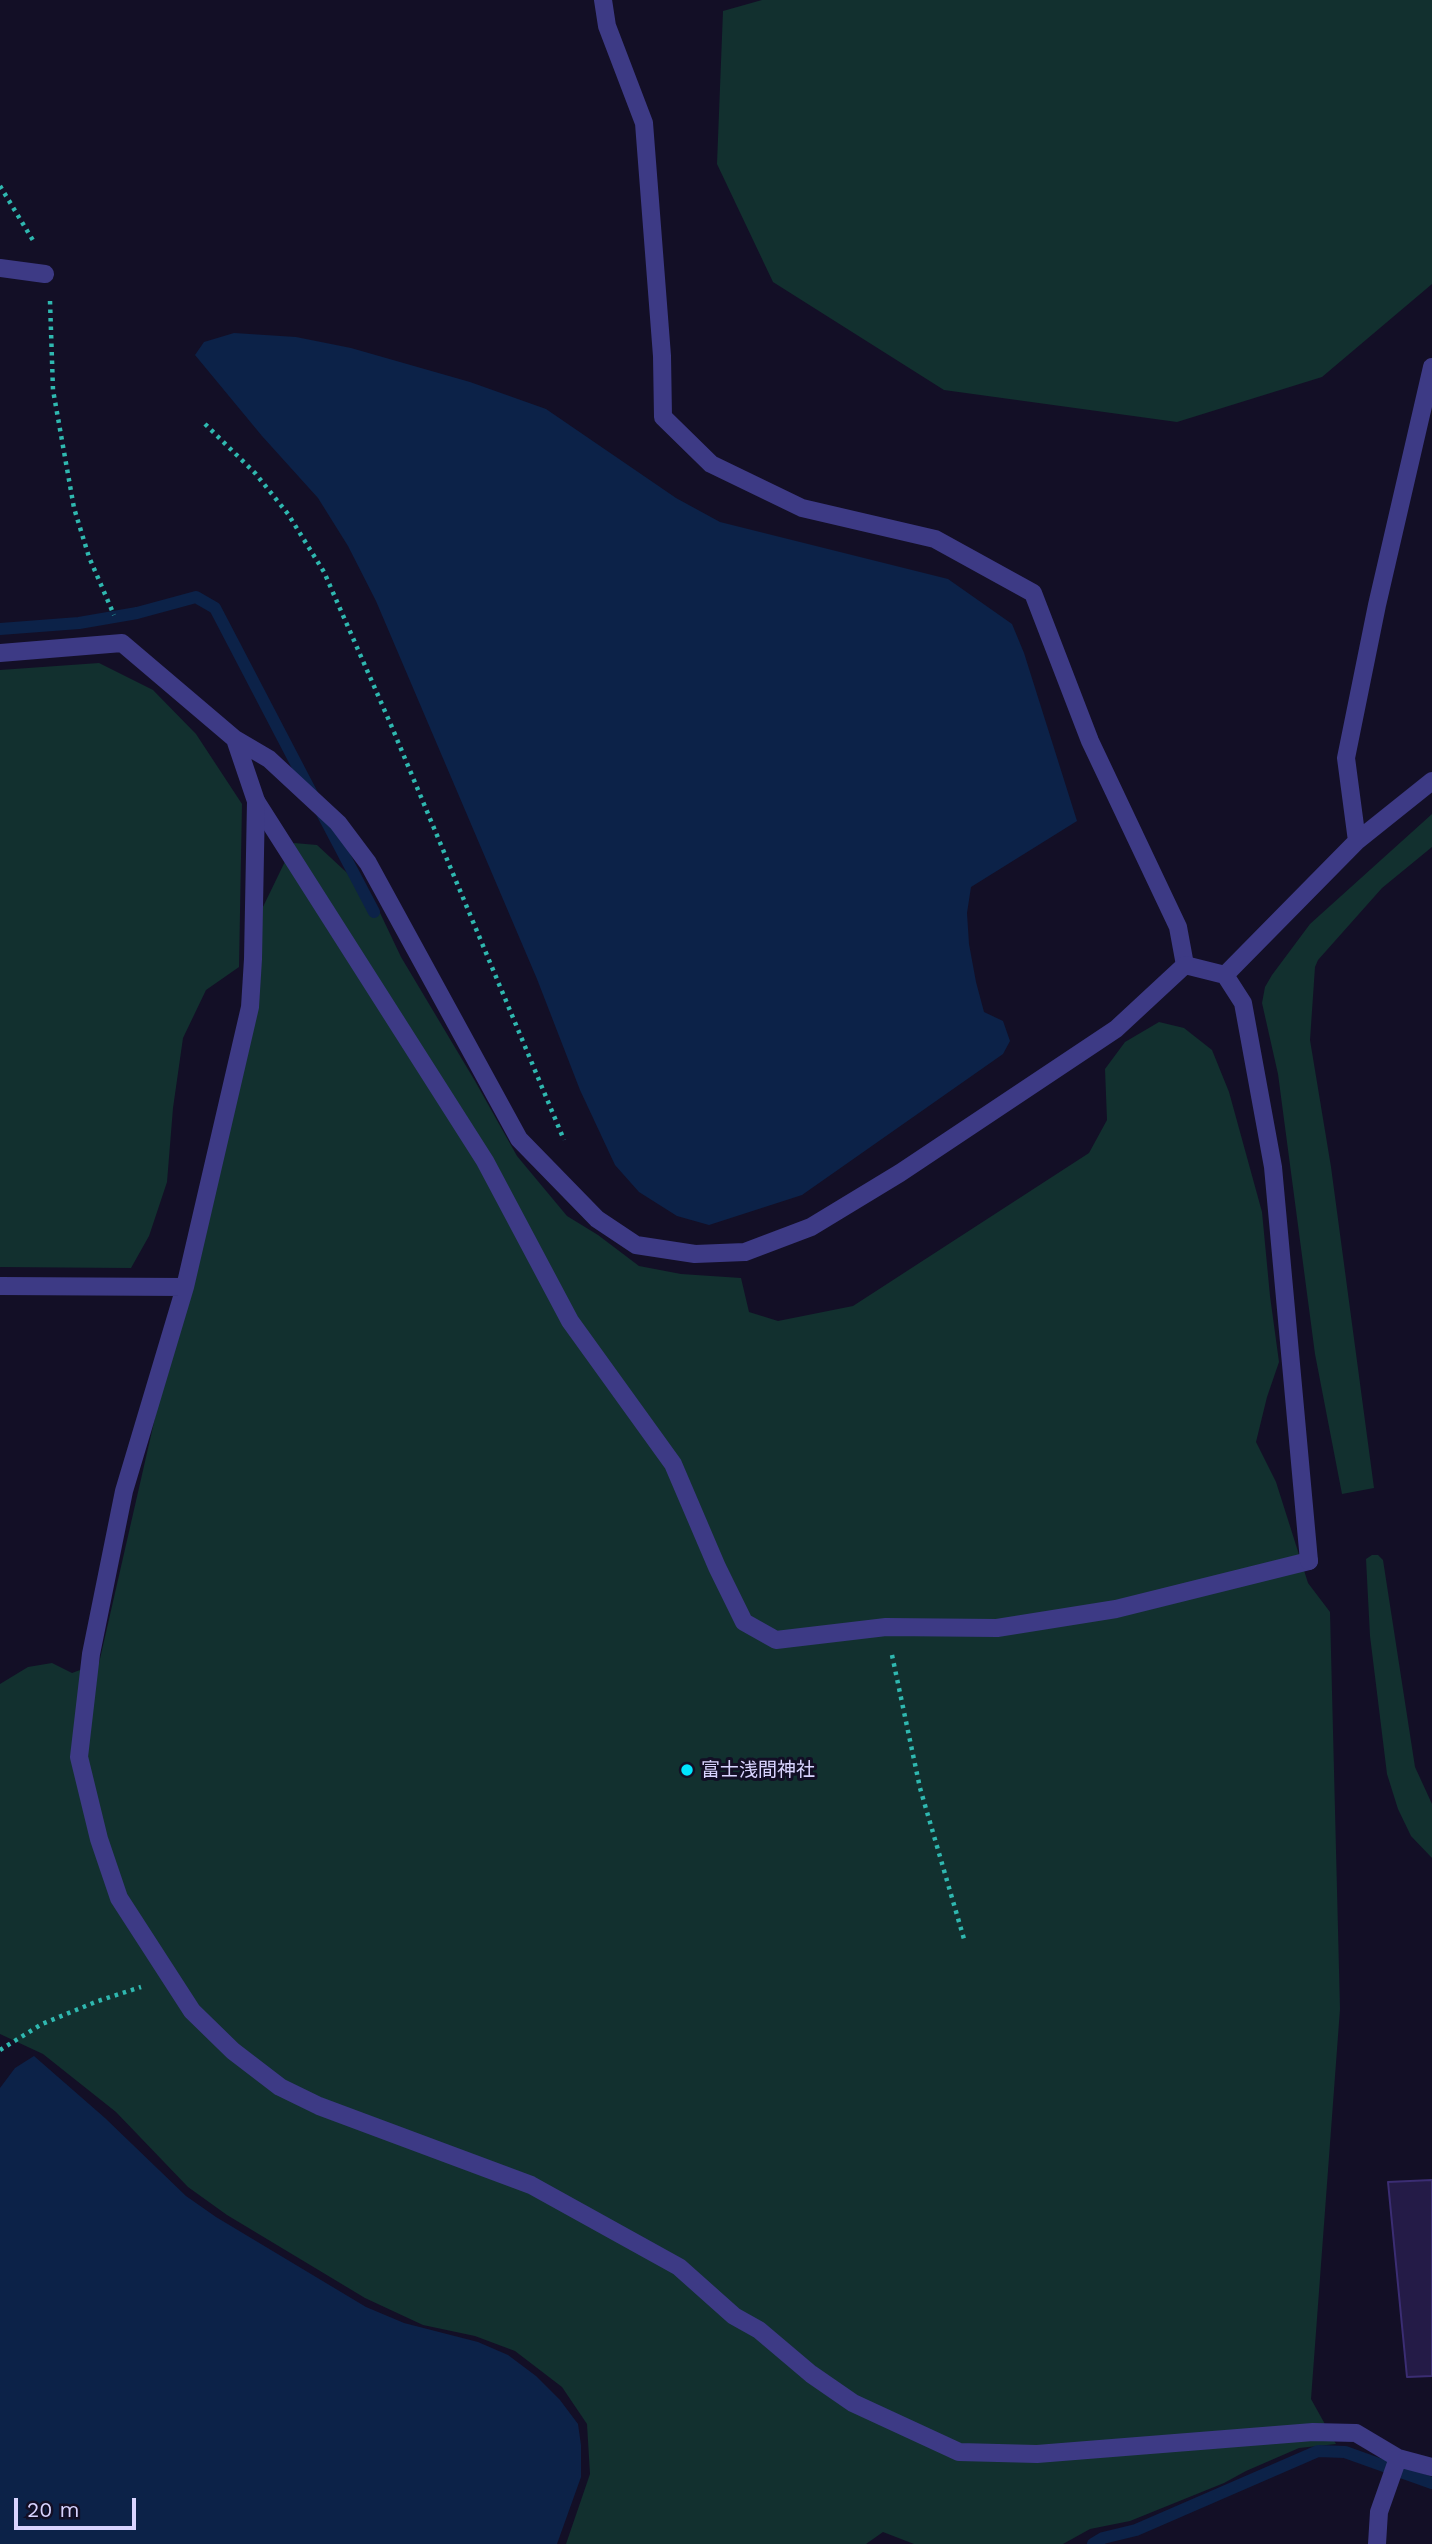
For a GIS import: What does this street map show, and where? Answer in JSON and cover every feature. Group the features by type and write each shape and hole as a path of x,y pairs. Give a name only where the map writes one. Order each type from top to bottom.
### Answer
{"street":[{"path":"603,0 607,26 644,123 662,356 663,417 711,464 802,508 934,539 1033,593 1090,741 1178,927 1185,965"},
{"path":"0,268 45,274"},
{"path":"1357,841 1346,758 1377,605 1432,367"},
{"path":"0,653 122,643 235,739 269,759 338,823 368,863 519,1139 597,1219 636,1245 695,1254 744,1252 811,1227 900,1173 1116,1029 1185,965"},
{"path":"235,739 256,801 485,1161 570,1321 673,1465 744,1622 776,1640 886,1627 997,1628 1116,1609 1309,1561 1273,1167 1243,1003 1225,975 1185,965"},
{"path":"1225,975 1357,841 1432,781"},
{"path":"256,801 250,1007 185,1287 124,1492 92,1654 79,1758 99,1839 119,1898 192,2011 233,2052 280,2087 319,2106 531,2185 679,2267 734,2316 759,2330 811,2374 853,2403 959,2452 1037,2454 1313,2432 1356,2433 1398,2458 1432,2467"},
{"path":"0,1286 185,1287"},
{"path":"1377,2544 1378,2512 1398,2458"}],"path":[{"path":"0,186 39,250 50,304 53,390 74,508 89,557 120,629 122,643"},
{"path":"205,424 264,483 288,514 324,572 545,1090 568,1151"},
{"path":"886,1627 920,1788 964,1939"},
{"path":"0,2050 41,2024 98,2001 172,1977"}],"green space":[{"path":"762,0 1432,0 1432,284 1322,377 1177,422 944,390 773,282 717,164 723,11"},
{"path":"99,663 153,690 196,734 242,804 239,967 206,990 183,1038 173,1108 167,1182 149,1236 131,1268 0,1267 0,670"},
{"path":"1432,814 1432,847 1382,888 1318,960 1315,967 1310,1040 1331,1167 1374,1488 1342,1494 1315,1354 1278,1074 1262,1003 1265,987 1272,975 1310,924"},
{"path":"294,843 317,845 372,896 401,957 517,1156 567,1216 639,1266 681,1274 741,1278 749,1312 778,1321 853,1306 1089,1153 1107,1120 1105,1069 1125,1042 1159,1022 1184,1028 1212,1050 1229,1092 1262,1212 1279,1362 1256,1442 1276,1482 1308,1583 1330,1612 1340,2009 1311,2399 1336,2444 1299,2448 1224,2483 1130,2521 1090,2529 1063,2544 914,2544 883,2532 866,2544 566,2544 590,2474 587,2424 562,2387 515,2351 475,2336 423,2325 365,2298 227,2215 188,2187 116,2112 43,2054 0,2034 0,1684 28,1667 52,1663 72,1673 99,1663 157,1409 219,1170 261,911"},
{"path":"1378,1555 1383,1560 1415,1767 1432,1804 1432,1858 1411,1836 1398,1809 1387,1774 1370,1636 1366,1559"}],"water":[{"path":"234,333 296,337 351,348 470,382 546,409 676,498 720,522 948,579 1012,624 1024,653 1077,821 971,887 967,913 976,982 984,1012 1003,1021 1010,1041 1003,1054 802,1195 709,1225 677,1216 639,1192 615,1165 580,1090 537,979 376,601 348,546 318,498 195,355 204,342"},
{"path":"34,2056 105,2118 186,2196 216,2217 366,2307 404,2323 478,2342 508,2355 536,2376 560,2400 578,2424 581,2445 581,2477 557,2544 0,2544 0,2088 15,2068"}],"building":[{"path":"1432,2180 1432,2376 1407,2377 1388,2182"}],"waterway":[{"path":"0,629 79,623 137,613 196,597 215,608 312,794"},
{"path":"322,813 374,912"},
{"path":"1093,2544 1103,2538 1136,2530 1318,2451 1345,2452 1432,2483"}],"place":[{"name":"富士浅間神社","path":"687,1770"}]}
